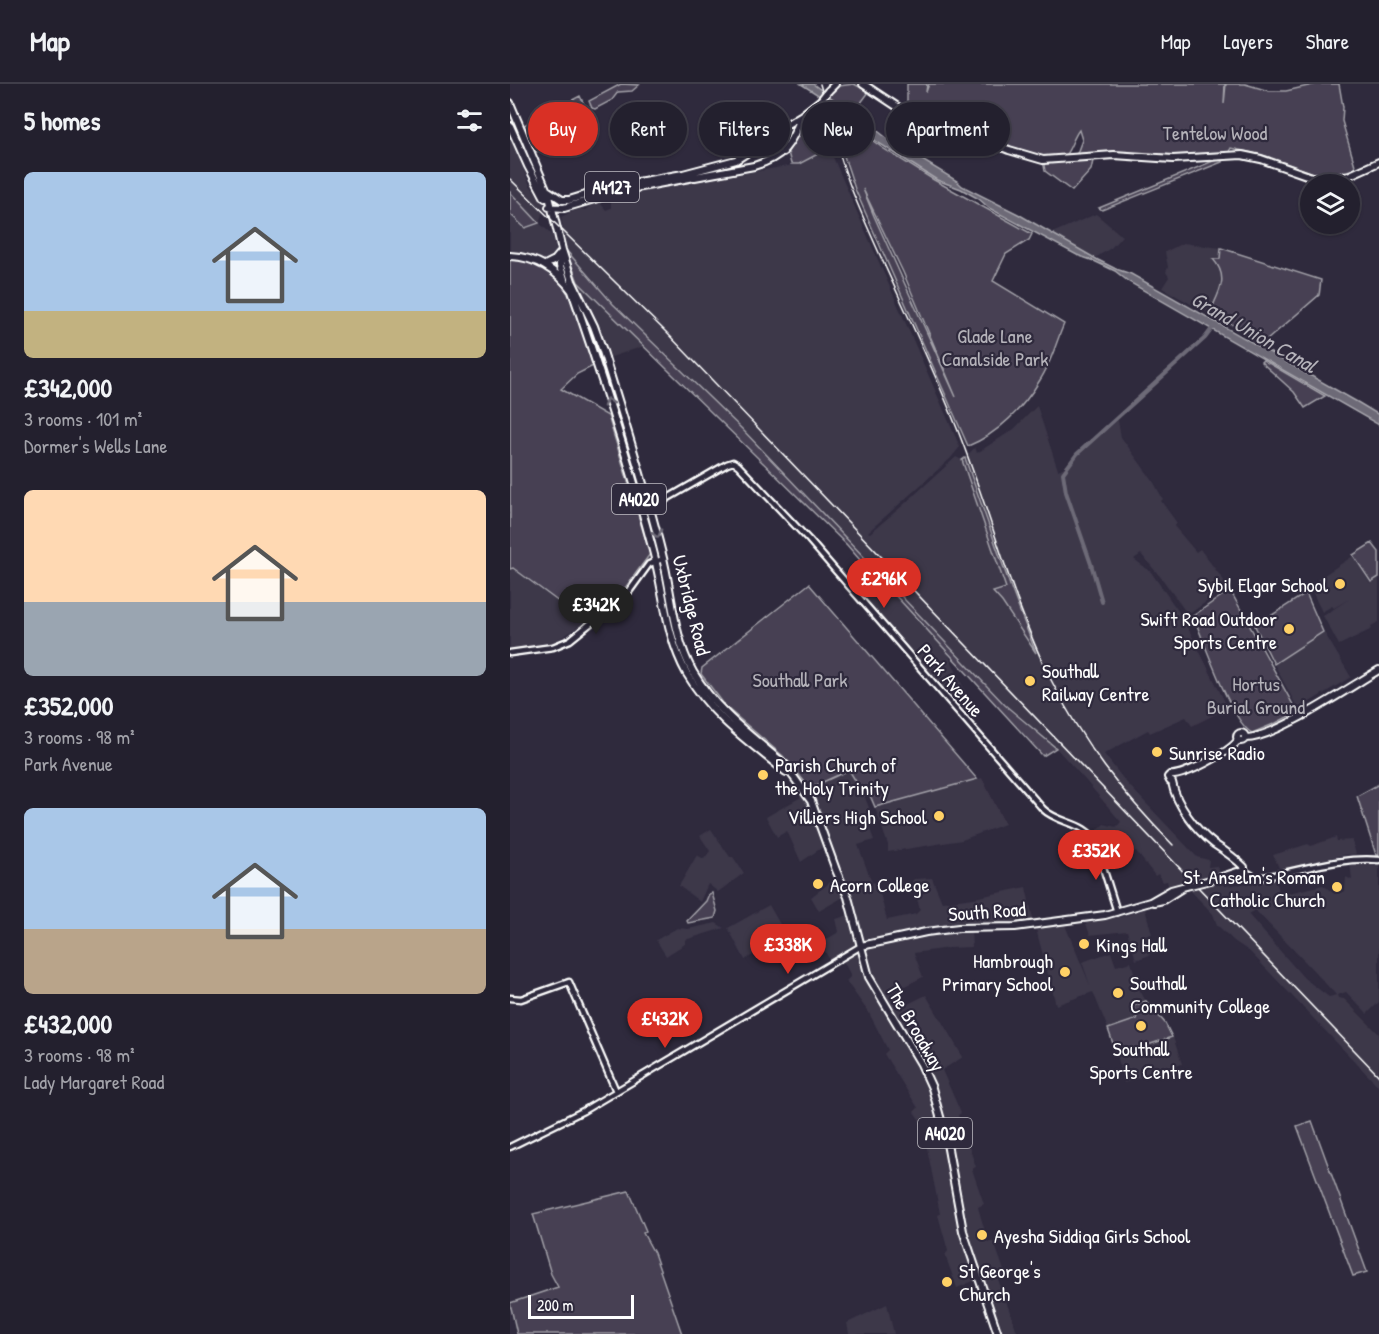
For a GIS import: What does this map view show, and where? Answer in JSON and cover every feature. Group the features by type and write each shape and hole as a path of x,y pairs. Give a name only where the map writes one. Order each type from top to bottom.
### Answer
{"main road":[{"path":"863,84 910,115 960,130 1009,150 1043,160 1114,155 1173,159 1242,155 1262,159 1312,177 1339,180 1379,162"},
{"name":"A4127","path":"818,102 833,87"},
{"name":"Uxbridge Road","path":"510,103 547,190 560,254 621,440 649,509 663,559 679,646"},
{"name":"A4127","path":"790,122 802,115"},
{"name":"A4127","path":"790,143 802,115"},
{"name":"Uxbridge Road","path":"510,126 555,218 563,263 594,326 606,362 628,438 668,621 690,666 712,700 735,728 789,768 805,791 850,903 861,946"},
{"name":"A4127","path":"547,190 562,200 568,200 615,186 683,174 727,163 742,156"},
{"path":"746,156 747,161 754,166"},
{"name":"A4127","path":"550,207 564,208 626,190 754,166 776,156"},
{"name":"A4127","path":"555,218 564,208"},
{"path":"545,264 555,260 560,254"},
{"path":"510,256 545,264 566,282 573,292"},
{"path":"545,264 563,263 566,282"},
{"path":"597,364 600,360 606,362"},
{"path":"621,440 626,444 628,438"},
{"path":"1240,869 1224,850 1203,834 1193,822 1177,797 1174,779 1231,749 1242,739 1259,736 1305,714 1379,672"},
{"name":"South Road","path":"861,946 926,932 964,928 1015,927 1117,912 1150,902 1171,890 1219,878 1240,869"},
{"name":"The Broadway","path":"861,946 866,971 873,986 921,1064 932,1088 946,1138 963,1231 998,1334"}],"street":[{"name":"Park Avenue","path":"649,509 728,464 733,462 738,465 804,533 1048,814 1091,833 1117,912"},
{"path":"510,653 553,647 575,637 634,586 645,567 663,559"},
{"path":"1240,869 1255,877 1264,877 1336,860 1360,858 1379,860"},
{"path":"510,1147 576,1115 861,946"},
{"path":"510,998 521,999 569,982 616,1091"}],"shaded area":[{"path":"801,84 813,84 837,102 829,102"},
{"path":"874,128 886,137 886,148 874,140"},
{"path":"510,137 530,185 545,205 539,223 510,192"},
{"path":"814,156 833,156 960,447 950,459 868,532 870,533 901,507 956,457 962,460 1006,588 994,592 1034,650 965,458 975,447 977,453 1014,429 1037,406 1058,470 1071,464 1079,453 1118,420 1121,437 1153,481 1163,499 1161,501 1177,523 1174,526 1196,552 1200,549 1228,586 1188,615 1141,554 1134,559 1151,572 1183,618 1228,708 1192,726 1186,717 1150,733 1148,730 1104,754 1125,781 1197,857 1209,860 1208,867 1216,866 1219,870 1220,882 1225,886 1276,879 1280,895 1323,885 1335,894 1345,891 1346,877 1352,880 1350,862 1379,863 1379,1002 1367,1014 1346,992 1337,995 1338,998 1344,999 1379,1034 1379,1087 1250,952 1217,925 1213,914 1186,886 1167,890 1167,881 1163,882 1158,874 1155,876 1136,851 1124,857 1102,862 1092,835 1104,824 1116,827 1121,822 1086,781 1056,748 1005,705 909,603 613,304 566,250 561,217 573,211 585,210 593,204 600,203 606,210 611,208 613,198 627,193 799,164","holes":["1255,910 1336,995 1329,997 1304,978 1248,914"]},
{"path":"899,156 916,156 962,186 1018,214 1098,260 1131,274 1379,415 1379,425 1129,282 1115,271 1077,255 989,208 979,199 961,189 937,180"},
{"path":"1096,214 1122,236 1111,248 1095,258 1052,233"},
{"path":"510,215 525,228 539,223 553,235 556,252 551,259 510,255"},
{"path":"1183,243 1221,248 1321,280 1321,293 1267,340 1254,339 1162,288 1169,277 1166,272 1168,267 1165,252"},
{"path":"575,278 644,346 608,358 593,314 581,295"},
{"path":"1353,556 1370,583 1379,578 1379,622 1371,626 1372,629 1339,645 1323,616 1349,599 1322,612 1309,585"},
{"path":"513,568 586,622 556,641 510,650 510,569"},
{"path":"884,582 947,651 970,702 971,719 860,595"},
{"path":"1324,632 1351,677 1298,709 1274,664"},
{"path":"849,770 864,795 872,815 866,818 874,840 858,845 872,883 877,882 887,920 916,914 920,910 912,881 914,879 932,878 942,902 1026,887 1034,923 971,928 972,947 914,953 923,977 899,989 906,1005 926,995 963,1057 942,1070 961,1113 958,1115 976,1167 972,1169 984,1204 978,1207 988,1242 994,1242 1006,1276 998,1279 1018,1334 1002,1334 983,1277 957,1288 945,1255 948,1251 938,1215 940,1214 926,1143 919,1119 914,1112 918,1108 884,1054 888,1050 869,1013 846,981 851,976 841,957 831,962 820,943 839,932 836,919 852,914 847,895 819,911 811,897 837,877 824,846 801,862 787,831 777,837 766,817 801,797 809,789"},
{"name":"Villiers High School","path":"982,778 1005,824 962,840 888,852 888,845 875,808"},
{"path":"711,829 744,873 718,892 708,884 700,902 679,886 697,855 704,859 710,851 700,836"},
{"path":"1336,837 1337,841 1352,840 1356,854 1280,870 1273,855 1308,844 1311,846"},
{"path":"769,905 795,957 786,962 774,941 745,960 728,928"},
{"path":"1145,909 1152,934 1145,936 1150,955 1136,960 1127,931 1090,935 1084,918 1117,912 1120,917"},
{"path":"716,923 724,928 685,940 685,944 666,956 656,940 677,928 688,929"},
{"path":"1065,925 1090,985 1082,962 1111,952 1116,966 1131,962 1139,989 1146,1001 1133,1006 1137,1018 1108,1029 1093,992 1056,1005 1036,929"},
{"path":"1173,1037 1182,1064 1124,1083 1117,1055"},
{"path":"887,1304 894,1334 849,1334 847,1323"}],"green space":[{"path":"621,84 639,85 632,91 618,92 612,100 598,107 598,102 589,101"},
{"path":"854,84 869,92 862,102 838,102 828,96 839,86"},
{"name":"Tentelow Wood","path":"907,84 927,84 926,92 929,84 1225,84 1224,104 1226,84 1245,84 1269,91 1286,91 1317,84 1339,84 1343,107 1342,121 1356,169 1332,174 1316,174 1266,156 1231,148 1227,155 1200,157 1112,153 1076,156 1082,140 1079,130 1068,152 1057,160 1094,156 1091,170 1072,191 1045,171 1043,160 1050,160 1010,146 1010,102 907,102"},
{"path":"580,96 583,102 568,102"},
{"path":"802,126 802,156 814,156 799,164 791,164 790,148"},
{"name":"Glade Lane Canalside Park","path":"874,142 886,150 886,156 895,156 1032,234 1029,240 1006,254 993,281 1064,324 1047,367 1026,400 1000,427 968,446 855,189 844,156 874,156","holes":["863,189 903,272 956,397 874,216"]},
{"path":"1218,159 1222,162 1102,210 1099,208"},
{"path":"510,192 539,223 525,228 510,214"},
{"path":"1221,248 1321,280 1319,295 1267,340 1254,339 1211,310 1220,290 1222,278 1213,259 1220,259"},
{"path":"566,250 613,304 742,429 1005,705 1056,748 1043,756 884,583 860,595 857,592 873,575 847,545 578,282"},
{"path":"510,260 530,262 547,270 569,295 593,366 577,374 561,389 608,416 650,554 625,588 586,622 513,568 510,569"},
{"path":"1263,360 1325,396 1305,408 1294,392 1261,362"},
{"path":"965,458 1036,653 993,592 1006,588 962,460"},
{"path":"1372,543 1379,552 1379,577 1371,582 1353,555"},
{"name":"Southall Park","path":"809,584 977,779 875,807 869,793 864,795 849,770 810,788 783,756 727,708 701,674 702,668"},
{"name":"Hortus Burial Ground","path":"1230,590 1297,712 1252,733 1235,713 1193,616"},
{"name":"Swift Road Outdoor Sports Centre","path":"1306,593 1323,632 1274,664 1255,626"},
{"path":"1379,784 1379,855 1376,855 1357,796"},
{"path":"712,893 717,911 715,918 688,923 687,921"},
{"name":"Southall Sports Centre","path":"1146,1001 1165,1023 1172,1037 1117,1055 1108,1029 1137,1019 1133,1006"},
{"path":"1312,1121 1367,1272 1353,1276 1297,1126"},
{"path":"629,1191 646,1231 643,1233 654,1253 682,1334 517,1334 510,1303 558,1287 551,1274 533,1214"}],"waterway":[{"name":"Grand Union Canal","path":"1102,602 1066,492 1063,473 1077,454 1205,338 1214,326"}],"railway":[{"path":"820,84 851,188 952,416 1035,646 1063,702 1090,746 1120,787 1173,845"},
{"path":"510,179 667,333 1379,1076"}],"place":[{"name":"Sybil Elgar School","path":"1340,584"},
{"name":"Swift Road Outdoor Sports Centre","path":"1289,629"},
{"name":"Southall Railway Centre","path":"1030,681"},
{"name":"Sunrise Radio","path":"1157,752"},
{"name":"Parish Church of the Holy Trinity","path":"763,775"},
{"name":"Villiers High School","path":"939,816"},
{"name":"Acorn College","path":"818,884"},
{"name":"St. Anselm's Roman Catholic Church","path":"1337,887"},
{"name":"Kings Hall","path":"1084,944"},
{"name":"Hambrough Primary School","path":"1065,972"},
{"name":"Southall Community College","path":"1118,993"},
{"name":"Southall Sports Centre","path":"1141,1026"},
{"name":"Ayesha Siddiqa Girls School","path":"982,1235"},
{"name":"St George's Church","path":"947,1282"}]}
